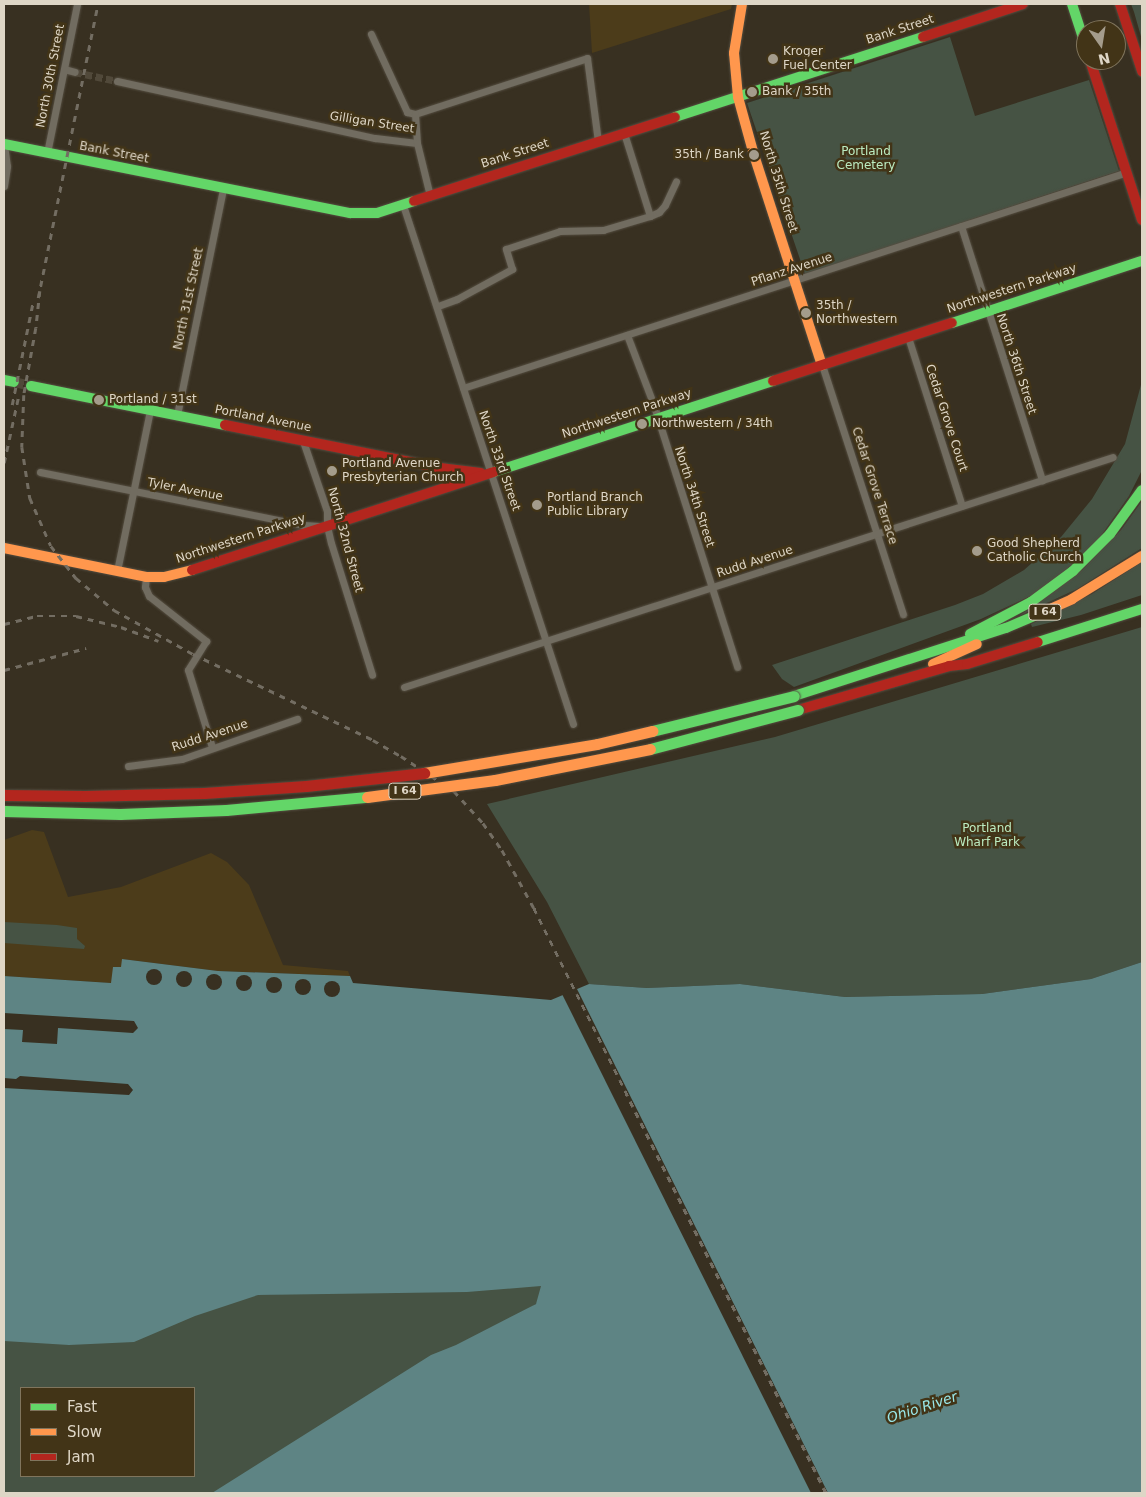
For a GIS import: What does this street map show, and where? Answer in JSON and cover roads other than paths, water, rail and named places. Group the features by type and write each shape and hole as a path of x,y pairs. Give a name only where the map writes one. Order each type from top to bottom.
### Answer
{"main road":[{"name":"North 35th Street","path":"742,4 734,53 738,97 754,155 822,365"},
{"name":"Bank Street","path":"4,144 350,213 378,213 1023,4"},
{"path":"1072,4 1077,20"},
{"path":"1120,4 1142,71"},
{"path":"1093,70 1142,220"},
{"name":"Northwestern Parkway","path":"4,548 146,577 164,577 188,571 1142,261"},
{"name":"Portland Avenue","path":"32,386 460,472 490,473"},
{"path":"938,649 1019,609 1063,579 1110,534 1142,490"},
{"name":"I 64","path":"4,795 85,796 204,793 306,786 404,776 597,744 794,696 990,634 1044,612 1096,586 1142,556"},
{"path":"890,683 1075,601 1142,560"},
{"path":"949,666 964,656 1142,600"},
{"name":"I 64","path":"4,811 120,814 226,810 349,799 495,780 653,748 798,710 949,666 974,662 1142,609"}],"street":[{"name":"North 30th Street","path":"47,153 78,4"},
{"path":"371,34 407,112 414,114"},
{"name":"Gilligan Street","path":"117,81 356,134 417,143 414,114 588,58 598,141"},
{"path":"64,70 76,72"},
{"path":"624,133 650,216"},
{"path":"417,143 430,196"},
{"path":"4,144 7,166 4,186"},
{"name":"Pflanz Avenue","path":"463,388 1127,172"},
{"path":"438,306 457,299 512,269 506,249 560,231 603,230 650,216 662,209 676,181"},
{"name":"North 31st Street","path":"178,415 223,188"},
{"name":"North 33rd Street","path":"403,205 438,306 490,473 498,490 573,724"},
{"name":"North 36th Street","path":"961,226 1042,480"},
{"name":"North 34th Street","path":"627,335 658,419 737,667"},
{"name":"Cedar Grove Court","path":"908,337 962,506"},
{"name":"Cedar Grove Terrace","path":"822,365 903,614"},
{"path":"117,572 150,410"},
{"name":"North 32nd Street","path":"303,441 327,511 327,526 372,675"},
{"name":"Rudd Avenue","path":"404,687 1113,458"},
{"name":"Tyler Avenue","path":"40,472 304,525 327,526"},
{"path":"146,577 145,587 149,596 206,641 188,670 212,747"},
{"name":"Rudd Avenue","path":"128,766 182,759 297,719"}],"water":[{"name":"Ohio River","path":"122,959 218,971 350,976 353,983 551,1000 589,984 647,988 740,984 845,997 982,994 1091,979 1142,962 1142,1493 212,1493 431,1355 456,1345 536,1304 541,1286 467,1292 258,1295 195,1316 134,1342 69,1345 4,1341 4,976 111,983 113,967 121,967"}],"tunnel":[{"path":"75,72 117,81"},
{"path":"14,382 31,386"}],"railway":[{"path":"38,298 98,4"},
{"path":"40,291 36,328 24,395 22,447 30,498 51,546 76,578 114,610 193,654 373,740 401,756 454,791 483,823 502,850 534,908 826,1493"},
{"path":"12,405 33,302"},
{"path":"4,463 18,398"},
{"path":"4,624 37,616 76,616 121,627 159,641"},
{"path":"4,670 86,648"}],"place":[{"name":"Kroger Fuel Center","path":"773,59"},
{"name":"Bank / 35th","path":"752,92"},
{"name":"35th / Bank","path":"754,155"},
{"name":"35th / Northwestern","path":"806,313"},
{"name":"Portland / 31st","path":"99,400"},
{"name":"Northwestern / 34th","path":"642,424"},
{"name":"Portland Avenue Presbyterian Church","path":"332,471"},
{"name":"Portland Branch Public Library","path":"537,505"},
{"name":"Good Shepherd Catholic Church","path":"977,551"}],"park label":[{"name":"Portland Cemetery","path":"866,159"},
{"name":"Portland Wharf Park","path":"987,836"}]}
